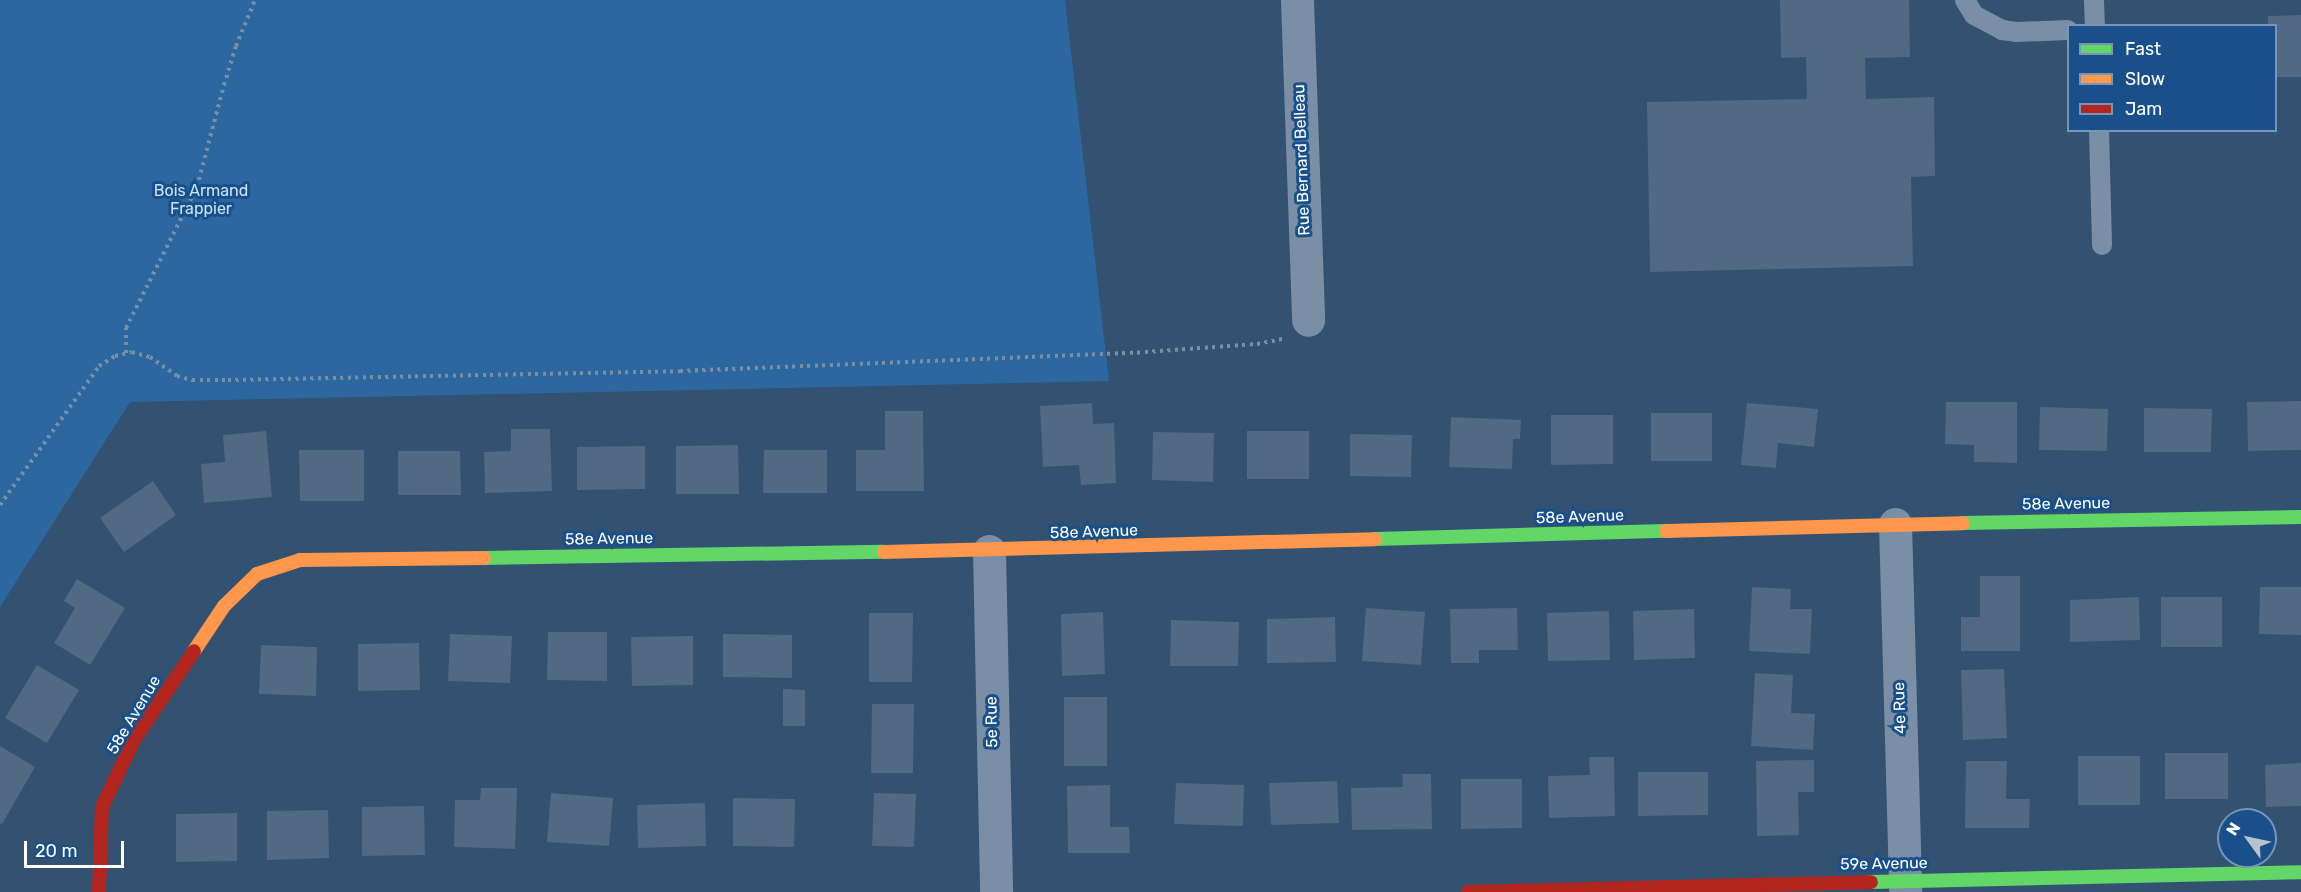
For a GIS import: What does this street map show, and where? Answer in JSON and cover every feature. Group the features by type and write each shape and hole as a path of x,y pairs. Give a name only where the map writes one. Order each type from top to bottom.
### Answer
{"street":[{"name":"Rue Bernard Belleau","path":"1297,0 1308,320"},
{"name":"58e Avenue","path":"99,892 102,807 134,740 224,606 257,574 300,560 989,551 1895,524 2301,517"},
{"name":"4e Rue","path":"1895,524 1905,886"},
{"name":"5e Rue","path":"989,551 996,892"},
{"name":"59e Avenue","path":"1468,892 1905,886 2301,872"}],"lane":[{"path":"1965,0 1974,15 2002,30 2016,32 2067,30"},
{"path":"2094,0 2095,24"},
{"path":"2099,132 2102,245"}],"path":[{"path":"126,353 126,328 197,188 236,46 255,0"},
{"path":"0,505 99,366 115,356 132,352 150,357 177,376 192,380 680,371 1145,352 1257,344 1276,342 1294,335 1308,320"}],"green space":[{"name":"Bois Armand Frappier","path":"0,0 1065,0 1109,381 130,402 0,607"}],"building":[{"path":"1780,0 1909,0 1910,57 1865,58 1866,99 1934,97 1935,176 1911,177 1913,266 1650,272 1647,102 1807,99 1806,57 1781,58"},
{"path":"2301,15 2301,77 2277,77 2277,24 2268,24 2268,16"},
{"path":"2301,401 2301,450 2248,451 2247,402"},
{"path":"1946,402 2017,402 2017,463 1974,462 1974,445 1945,444"},
{"path":"1092,403 1093,424 1114,423 1116,483 1081,485 1079,465 1043,467 1040,406"},
{"path":"1747,403 1818,409 1814,447 1778,443 1776,468 1741,465"},
{"path":"2040,407 2108,409 2107,451 2039,450"},
{"path":"2144,408 2212,409 2211,452 2144,452"},
{"path":"885,411 923,411 924,491 856,491 856,450 885,450"},
{"path":"1651,413 1712,413 1712,461 1651,461"},
{"path":"1551,415 1613,415 1613,464 1551,465"},
{"path":"1451,417 1521,420 1520,439 1513,439 1512,469 1449,467"},
{"path":"511,429 550,429 552,491 485,493 484,452 511,451"},
{"path":"266,431 272,497 204,503 201,464 225,462 223,435"},
{"path":"1247,431 1309,431 1309,479 1247,479"},
{"path":"1153,432 1214,433 1213,482 1152,480"},
{"path":"1350,434 1412,435 1411,477 1350,476"},
{"path":"738,445 739,494 676,494 676,446"},
{"path":"645,446 645,489 577,490 577,447"},
{"path":"299,450 364,450 364,501 300,501"},
{"path":"764,450 827,450 827,493 763,493"},
{"path":"398,451 460,451 461,495 398,495"},
{"path":"153,481 176,515 124,552 100,518"},
{"path":"1980,576 2020,576 2020,651 1961,651 1961,617 1980,617"},
{"path":"77,579 125,608 90,665 54,643 75,608 64,601"},
{"path":"1752,587 1791,589 1790,609 1812,609 1810,654 1749,651"},
{"path":"2260,587 2301,587 2301,635 2259,634"},
{"path":"2139,597 2140,640 2070,642 2070,600"},
{"path":"2161,597 2222,597 2222,647 2161,647"},
{"path":"1366,608 1425,612 1421,665 1362,661"},
{"path":"1517,608 1518,650 1479,650 1479,663 1451,663 1450,609"},
{"path":"1694,609 1695,658 1634,660 1633,611"},
{"path":"1609,611 1610,660 1548,661 1547,613"},
{"path":"1103,612 1105,674 1062,676 1061,614"},
{"path":"869,613 913,613 912,682 869,682"},
{"path":"1335,617 1336,662 1267,663 1267,619"},
{"path":"1171,620 1239,622 1238,666 1170,666"},
{"path":"548,632 607,632 607,681 547,680"},
{"path":"450,634 512,636 510,683 448,681"},
{"path":"723,634 792,635 792,678 723,677"},
{"path":"693,636 693,685 632,686 631,637"},
{"path":"419,643 420,690 358,691 358,644"},
{"path":"261,645 317,647 316,696 259,694"},
{"path":"37,665 79,690 47,743 5,718"},
{"path":"2004,669 2007,738 1963,740 1961,670"},
{"path":"1755,673 1793,675 1791,713 1815,714 1813,750 1751,746"},
{"path":"783,689 805,690 805,726 783,726"},
{"path":"1064,697 1107,697 1107,766 1064,766"},
{"path":"872,704 914,704 913,773 871,773"},
{"path":"0,746 35,767 2,824 0,823"},
{"path":"2165,753 2228,753 2228,799 2165,799"},
{"path":"2078,756 2140,756 2140,805 2078,805"},
{"path":"1589,757 1614,757 1615,816 1549,818 1548,776 1590,775"},
{"path":"1814,760 1814,792 1798,792 1799,835 1757,836 1756,761"},
{"path":"1966,761 2007,761 2006,799 2030,799 2029,828 1965,828"},
{"path":"2301,763 2301,806 2266,807 2265,765"},
{"path":"1638,772 1708,772 1708,815 1638,816"},
{"path":"1402,774 1431,774 1432,829 1352,830 1351,788 1403,787"},
{"path":"1461,779 1522,779 1522,828 1461,829"},
{"path":"1337,781 1339,823 1271,825 1269,783"},
{"path":"1176,783 1244,785 1243,826 1174,824"},
{"path":"1110,785 1110,827 1129,827 1130,853 1068,853 1067,786"},
{"path":"481,788 517,788 515,849 454,847 455,800 480,800"},
{"path":"551,793 613,798 609,846 547,842"},
{"path":"874,793 916,794 914,847 872,846"},
{"path":"733,798 795,799 794,847 733,846"},
{"path":"705,803 706,846 638,848 637,805"},
{"path":"424,806 425,855 362,856 362,807"},
{"path":"328,810 329,858 267,860 267,811"},
{"path":"237,813 237,861 176,862 176,814"}],"traffic: fast":[{"path":"1963,523 2301,517"},
{"path":"1375,539 1666,531"},
{"path":"484,558 884,552"},
{"path":"1871,882 2301,872"}],"traffic: slow":[{"path":"1666,531 1963,523"},
{"path":"884,552 1375,539"},
{"path":"194,651 224,606 257,574 300,560 484,558"}],"traffic: jam":[{"path":"99,892 102,807 134,740 194,651"},
{"path":"1468,892 1871,882"}]}
